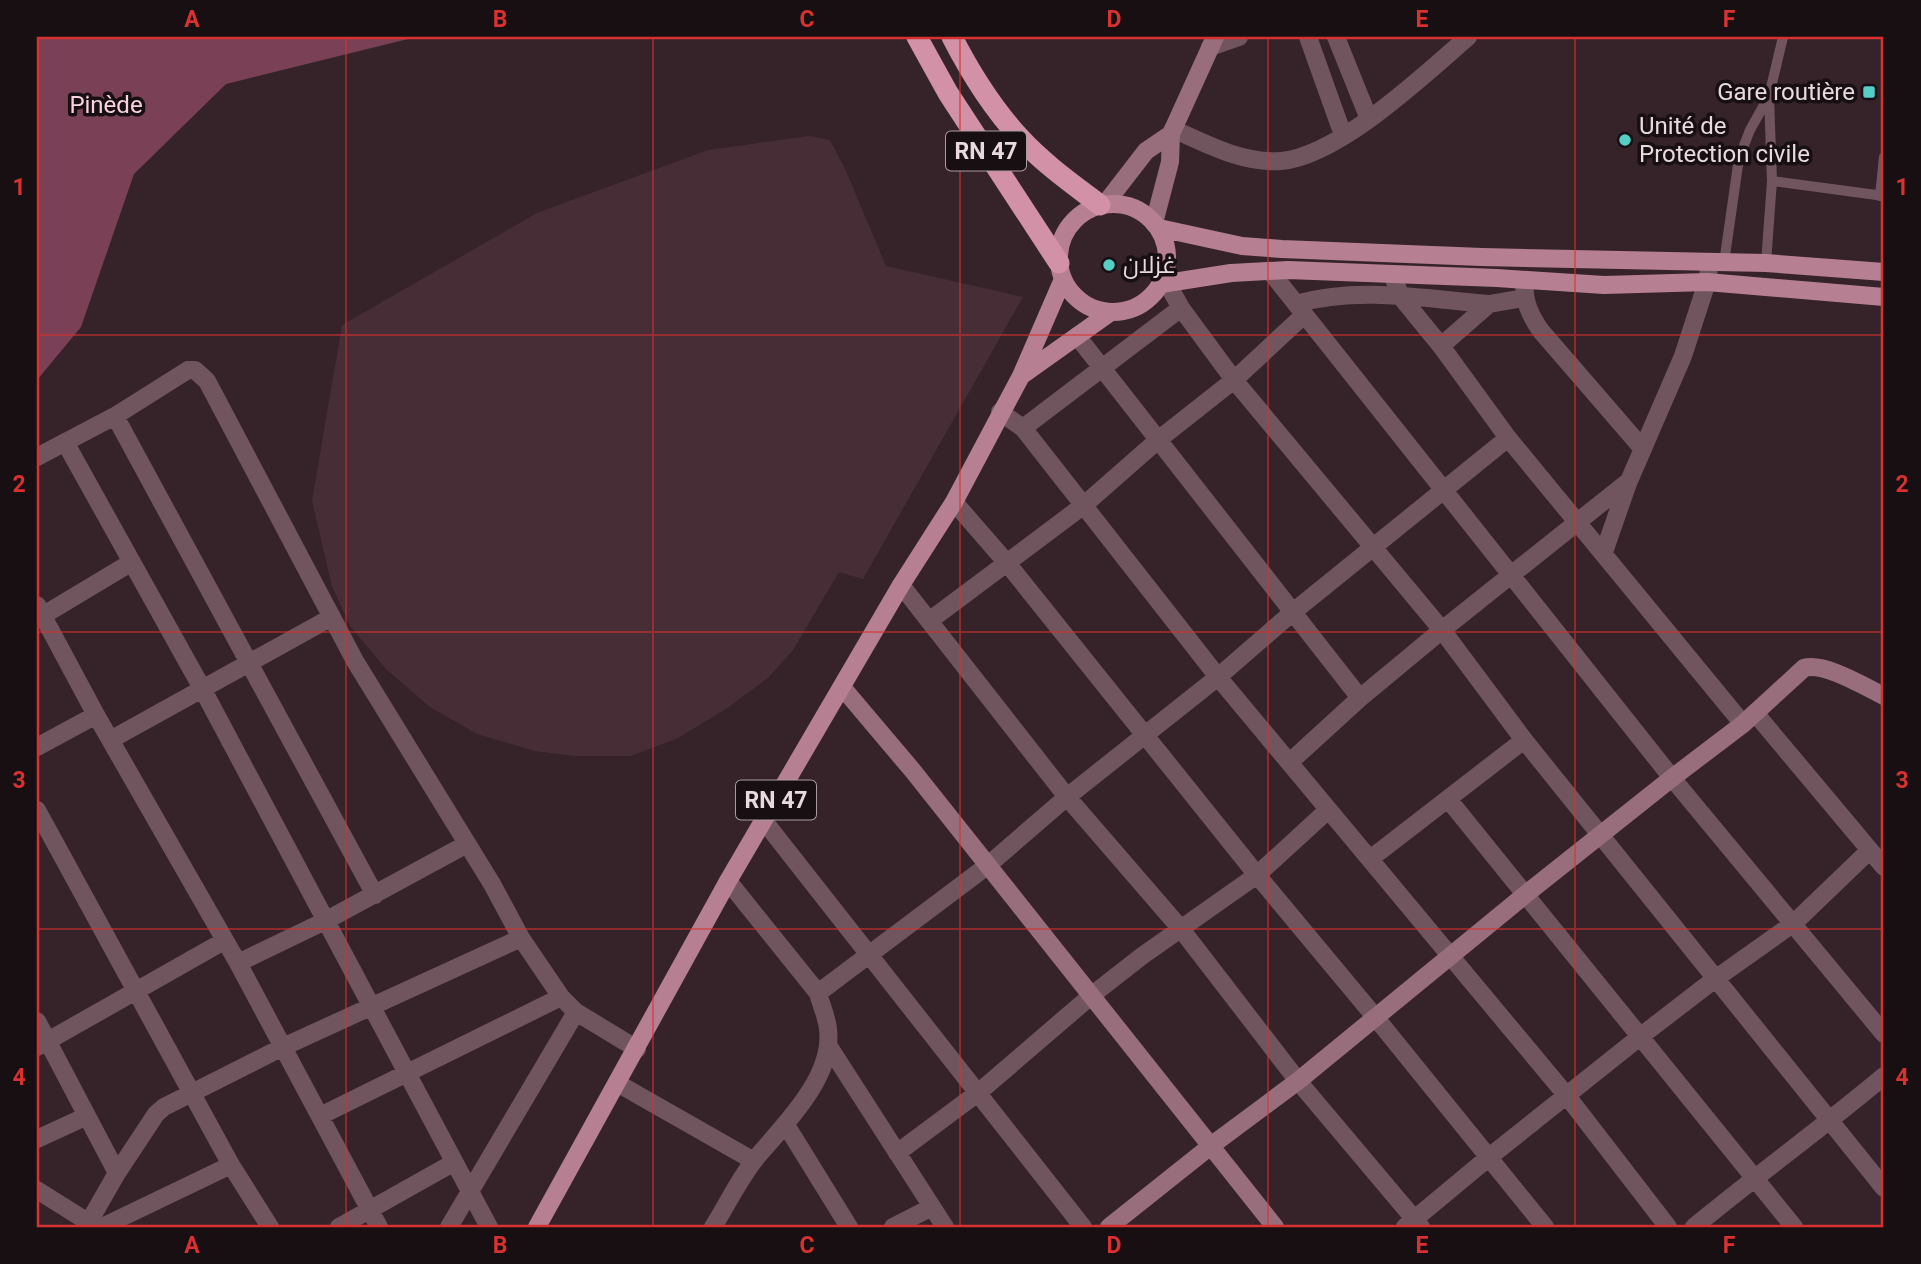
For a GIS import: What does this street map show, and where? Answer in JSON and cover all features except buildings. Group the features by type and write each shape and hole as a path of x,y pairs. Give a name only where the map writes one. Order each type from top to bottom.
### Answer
{"highway":[{"name":"RN 47","path":"917,37 948,93 1061,271"},
{"name":"RN 47","path":"952,37 971,75 1022,141 1103,205"}],"main road":[{"path":"1884,272 1717,262 1242,246 1157,225 1132,207 1103,205 1086,211 1069,227 1060,248 1061,271 1071,292 1082,303 1111,312 1126,311 1140,305 1164,284 1231,273 1269,271 1392,274 1524,289 1707,282 1884,297"},
{"path":"1157,225 1168,256 1164,284"},
{"name":"RN 47","path":"537,1227 728,881 901,585 954,502 1021,376 1061,271"},
{"name":"RN 47","path":"1021,376 1111,312"}],"street":[{"path":"1157,225 1170,162 1172,132 1213,42 1240,37"},
{"path":"1308,37 1343,135"},
{"path":"1338,37 1369,119"},
{"path":"1172,132 1256,159 1297,159 1320,150 1369,119 1468,37"},
{"path":"1103,205 1146,151 1172,132"},
{"path":"1604,552 1629,481 1683,356 1707,282 1717,262"},
{"path":"1269,271 1672,778 1884,1034"},
{"path":"1392,274 1401,298 1441,346 1508,438 1749,719 1884,867"},
{"path":"1164,284 1234,380 1442,630 1600,837 1884,1188"},
{"path":"1441,346 1489,304 1524,289 1530,315 1541,331 1643,449"},
{"path":"929,621 1084,505 1158,440 1234,380 1300,309 1314,299 1401,298 1489,304"},
{"path":"1023,428 1181,308"},
{"path":"1077,336 1360,698"},
{"path":"37,457 115,416 188,370 195,370 200,374 212,387 355,661 521,938 561,997 576,1012 637,1049"},
{"path":"1000,412 1023,428 1219,677 1567,1096 1668,1227"},
{"path":"115,416 375,895"},
{"path":"818,993 869,952 987,866 1067,797 1219,677 1293,612 1508,438"},
{"path":"65,442 204,690 489,1227"},
{"path":"1290,762 1360,698 1442,630 1629,481"},
{"path":"954,502 1007,563 1256,875 1545,1227"},
{"path":"132,562 40,611 96,715 238,963 379,1227"},
{"path":"901,585 1067,797 1181,929 1414,1225 1488,1158 1641,1036 1794,923 1870,850"},
{"path":"112,739 331,617"},
{"path":"37,647 53,638"},
{"path":"1109,1227 1298,1081 1526,894 1749,719 1799,672 1812,665 1843,676 1884,696"},
{"path":"842,687 1092,995 1275,1227"},
{"path":"37,747 96,715"},
{"path":"1370,859 1524,740"},
{"path":"1448,799 1794,1227"},
{"path":"37,810 230,1165 270,1227"},
{"path":"897,1153 979,1093 1092,995 1256,875 1328,810"},
{"path":"764,821 1083,1227"},
{"path":"238,963 325,921 467,844"},
{"path":"713,1227 754,1161 786,1125 810,1090 828,1045 826,1019 818,993 728,881"},
{"path":"93,1226 117,1173 156,1114 192,1092 283,1047 521,938"},
{"path":"42,1044 224,941"},
{"path":"320,1116 406,1071 561,997"},
{"path":"449,1227 576,1012"},
{"path":"37,1021 42,1044 87,1116 117,1173"},
{"path":"828,1045 945,1227"},
{"path":"1694,1227 1754,1177 1831,1121 1884,1076"},
{"path":"617,1083 754,1161"},
{"path":"37,1139 87,1116"},
{"path":"786,1125 849,1227"},
{"path":"339,1227 453,1163"},
{"path":"93,1226 230,1165"},
{"path":"37,1190 93,1226"},
{"path":"893,1227 932,1207"}],"lane":[{"path":"1766,264 1772,181 1769,96 1783,37"},
{"path":"1717,262 1739,159 1750,130 1769,96"},
{"path":"1772,181 1882,196 1884,157"}],"shaded area":[{"path":"810,136 830,140 886,266 1023,297 863,579 839,572 793,650 769,677 726,709 678,738 631,756 575,756 535,751 477,734 430,707 386,669 350,626 332,586 312,501 342,325 537,213 708,150"}],"green space":[{"name":"Pinède","path":"37,37 416,37 226,84 134,174 81,327 37,380"}],"place":[{"name":"Gare routière","path":"1869,92"},
{"name":"Unité de Protection civile","path":"1625,140"},
{"name":"غزلان","path":"1109,265"}]}
